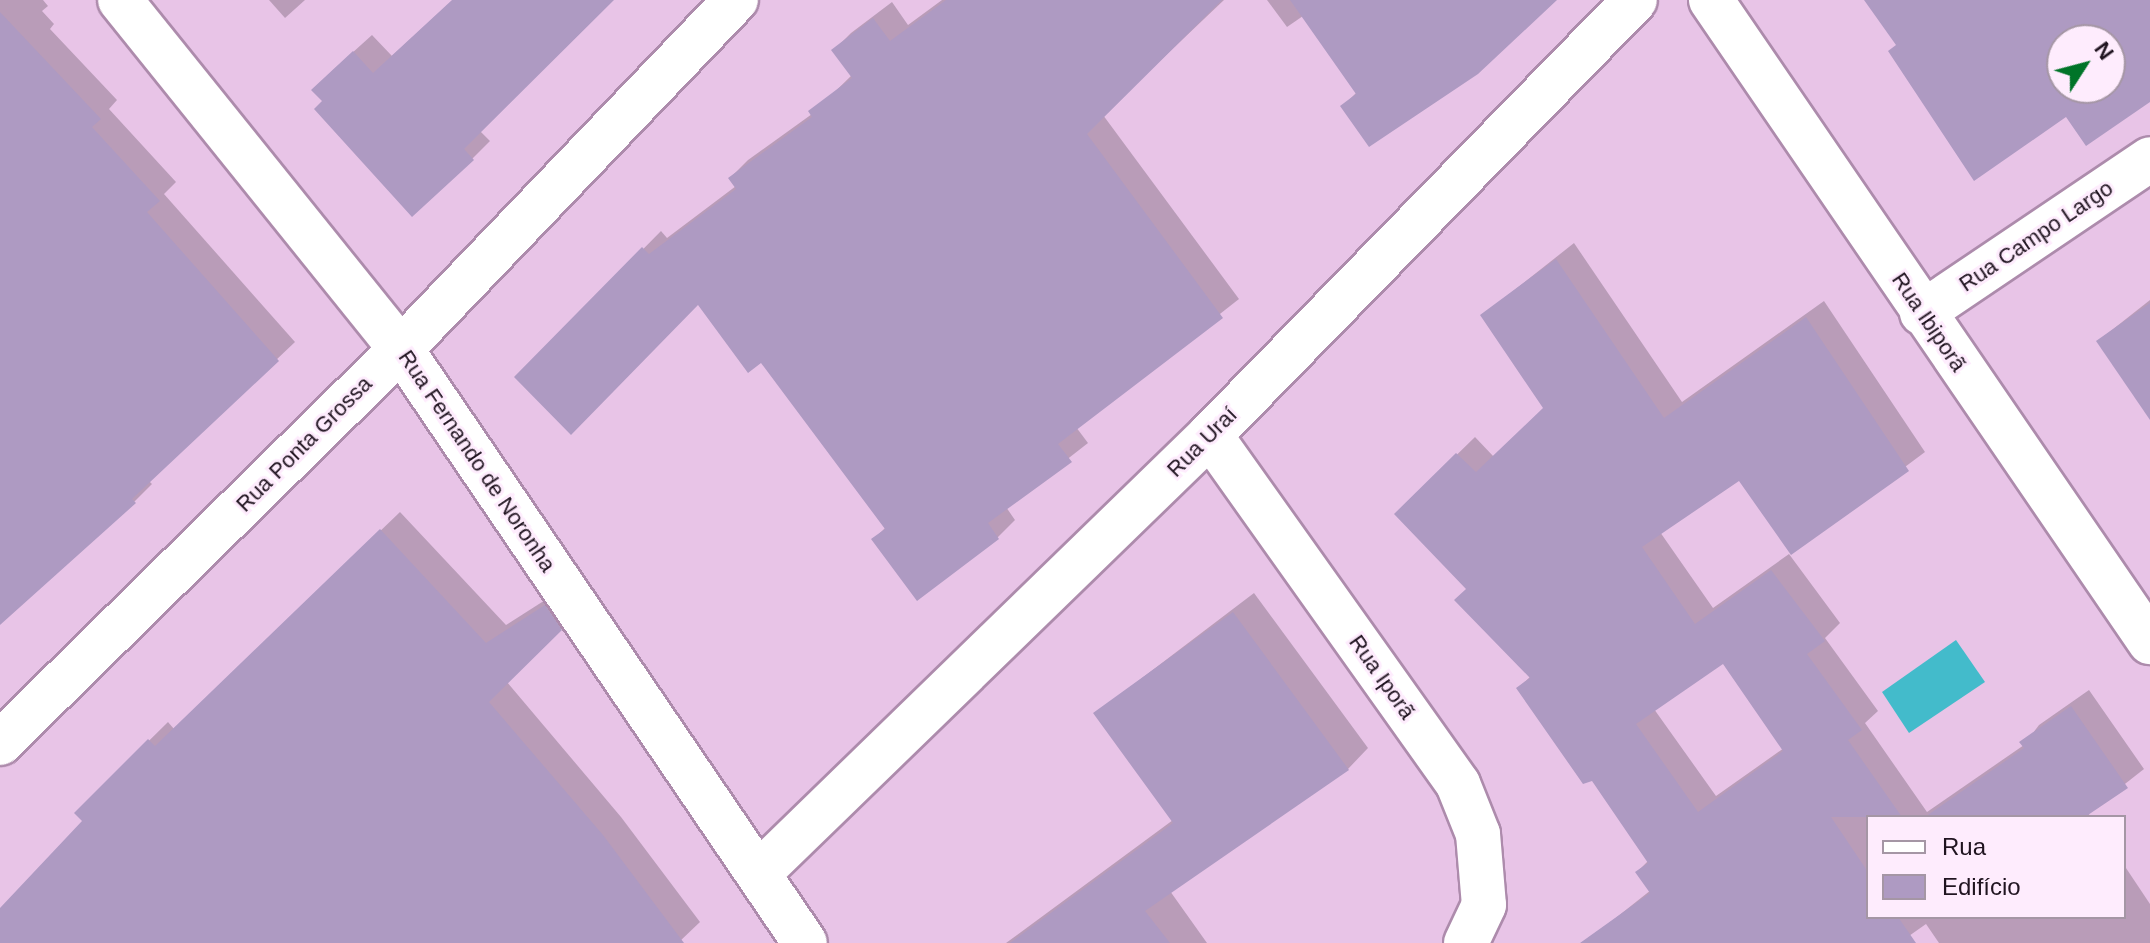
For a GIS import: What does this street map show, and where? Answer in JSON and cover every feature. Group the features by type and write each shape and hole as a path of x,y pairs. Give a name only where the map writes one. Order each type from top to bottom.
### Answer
{"street":[{"name":"Rua Fernando de Noronha","path":"120,0 401,349 805,943"},
{"name":"Rua Ponta Grossa","path":"0,743 401,349 736,0"},
{"name":"Rua Uraí","path":"759,873 1210,435 1635,0"},
{"name":"Rua Ibiporã","path":"1711,0 1922,313 2150,642"},
{"name":"Rua Campo Largo","path":"1922,313 2150,159"},
{"name":"Rua Iporã","path":"1210,435 1458,784 1478,834 1484,905 1466,943"}],"water":[{"path":"1956,640 1985,682 1909,733 1882,692"}],"building":[{"path":"452,0 614,0 464,149 474,160 412,217 314,109 322,101 311,90 353,51 373,73"},
{"path":"946,0 1222,0 1087,134 1223,318 1058,444 1072,462 988,523 999,539 917,601 871,539 885,529 761,363 748,373 698,305 571,435 514,377 642,247 649,254 736,189 728,178 812,117 808,111 852,78 831,50 873,18 890,41"},
{"path":"1290,0 1557,0 1478,74 1369,147 1340,106 1356,94"},
{"path":"1864,0 2150,0 2150,102 2086,146 2066,117 1974,181 1888,51 1896,45"},
{"path":"0,12 101,119 92,127 160,201 147,212 279,361 132,499 136,503 0,625"},
{"path":"1556,259 1664,418 1806,317 1909,471 1791,555 1739,481 1642,547 1695,624 1771,570 1825,641 1807,654 1862,730 1848,740 1901,815 1831,817 1866,869 1866,919 1899,919 1916,943 1580,943 1650,893 1635,872 1648,863 1592,781 1583,784 1516,688 1530,678 1454,600 1466,589 1394,514 1456,453 1476,472 1543,408 1480,315","holes":["1723,664 1783,751 1698,812 1636,724"]},
{"path":"2150,303 2150,420 2096,341"},
{"path":"380,529 486,643 545,605 562,630 489,702 603,835 684,943 0,943 0,908 82,821 74,813 148,739 155,746"},
{"path":"1233,612 1349,770 1145,911 1170,943 1010,943 1173,823 1093,713"},
{"path":"2071,706 2128,788 2088,815 1928,815 2024,748 2019,742"}]}
